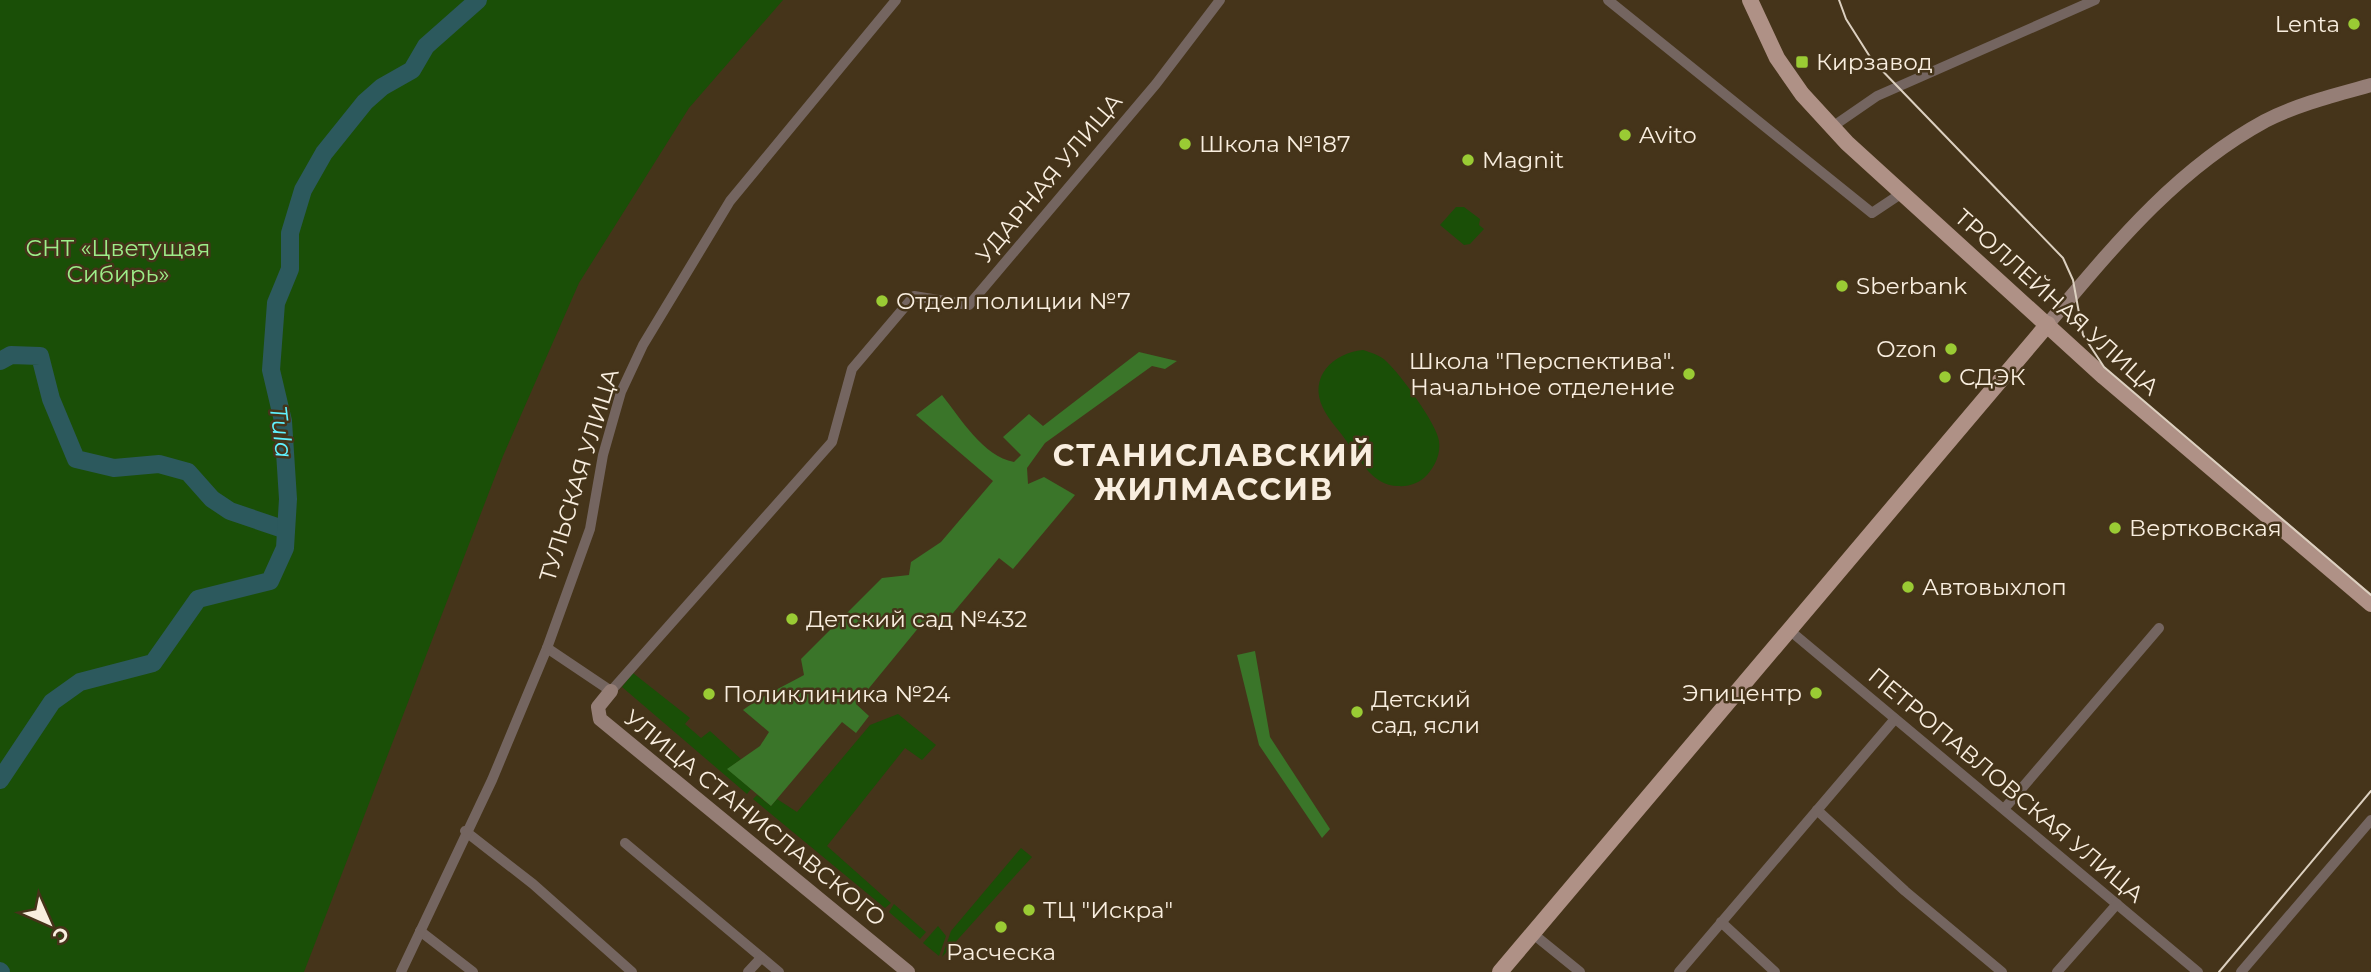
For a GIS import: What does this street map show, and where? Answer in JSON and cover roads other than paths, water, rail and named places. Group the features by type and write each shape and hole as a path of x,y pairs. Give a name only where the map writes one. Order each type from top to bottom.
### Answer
{"main road":[{"name":"ТРОЛЛЕЙНАЯ УЛИЦА","path":"1750,0 1777,58 1802,94 1832,127 2104,377 2371,604"},
{"path":"1500,972 1788,629 1958,434 2048,324"}],"street":[{"name":"ТУЛЬСКАЯ УЛИЦА","path":"401,972 465,831 492,780 547,648 590,529 603,455 621,392 643,345 730,201 896,0"},
{"name":"УДАРНАЯ УЛИЦА","path":"611,691 832,442 852,369 914,296 970,305 1156,83 1220,0"},
{"path":"1608,0 1872,213 1902,193"},
{"path":"1832,127 1877,96 2095,0"},
{"path":"2048,324 2146,211 2199,164 2266,121 2314,101 2371,85"},
{"path":"2004,809 2160,628"},
{"name":"ПЕТРОПАВЛОВСКАЯ УЛИЦА","path":"1788,629 2198,972"},
{"path":"547,648 611,691"},
{"name":"УЛИЦА СТАНИСЛАВСКОГО","path":"611,691 598,707 600,719 908,972"},
{"path":"1679,972 1894,720"},
{"path":"1817,810 1905,891 2002,972"},
{"path":"2241,972 2371,820"},
{"path":"465,831 533,884 632,972"},
{"path":"625,843 779,972"},
{"path":"2057,972 2116,904"},
{"path":"1721,922 1775,972"},
{"path":"420,931 473,972"},
{"path":"1532,933 1580,972"},
{"path":"748,972 761,958"}],"waterway":[{"name":"Tula","path":"0,780 52,702 80,682 153,663 198,599 270,581 285,548 288,499 283,421 271,370 276,303 290,269 290,233 303,190 324,153 365,102 382,87 412,70 426,46 478,0"},
{"path":"0,361 11,355 40,356 51,399 76,459 114,468 159,464 188,472 212,499 230,511 286,530"}],"tram line":[{"path":"1839,0 1846,19 1872,60 2063,258 2073,280 2083,335 2104,367 2371,595"},
{"path":"2219,972 2371,791"}],"place":[{"name":"Lenta","path":"2354,24"},
{"name":"Кирзавод","path":"1802,62"},
{"name":"Avito","path":"1625,135"},
{"name":"Школа №187","path":"1185,144"},
{"name":"Magnit","path":"1468,160"},
{"name":"Sberbank","path":"1842,286"},
{"name":"Отдел полиции №7","path":"882,301"},
{"name":"Ozon","path":"1951,349"},
{"name":"Школа \"Перспектива\". Начальное отделение","path":"1689,374"},
{"name":"СДЭК","path":"1945,377"},
{"name":"Вертковская","path":"2115,528"},
{"name":"Автовыхлоп","path":"1908,587"},
{"name":"Детский сад №432","path":"792,619"},
{"name":"Эпицентр","path":"1816,693"},
{"name":"Поликлиника №24","path":"709,694"},
{"name":"Детский сад, ясли","path":"1357,712"},
{"name":"ТЦ \"Искра\"","path":"1029,910"},
{"name":"Расческа","path":"1001,927"}],"district":[{"name":"СТАНИСЛАВСКИЙ ЖИЛМАССИВ","path":"1214,473"}],"park label":[{"name":"СНТ «Цветущая Сибирь»","path":"118,261"}]}
